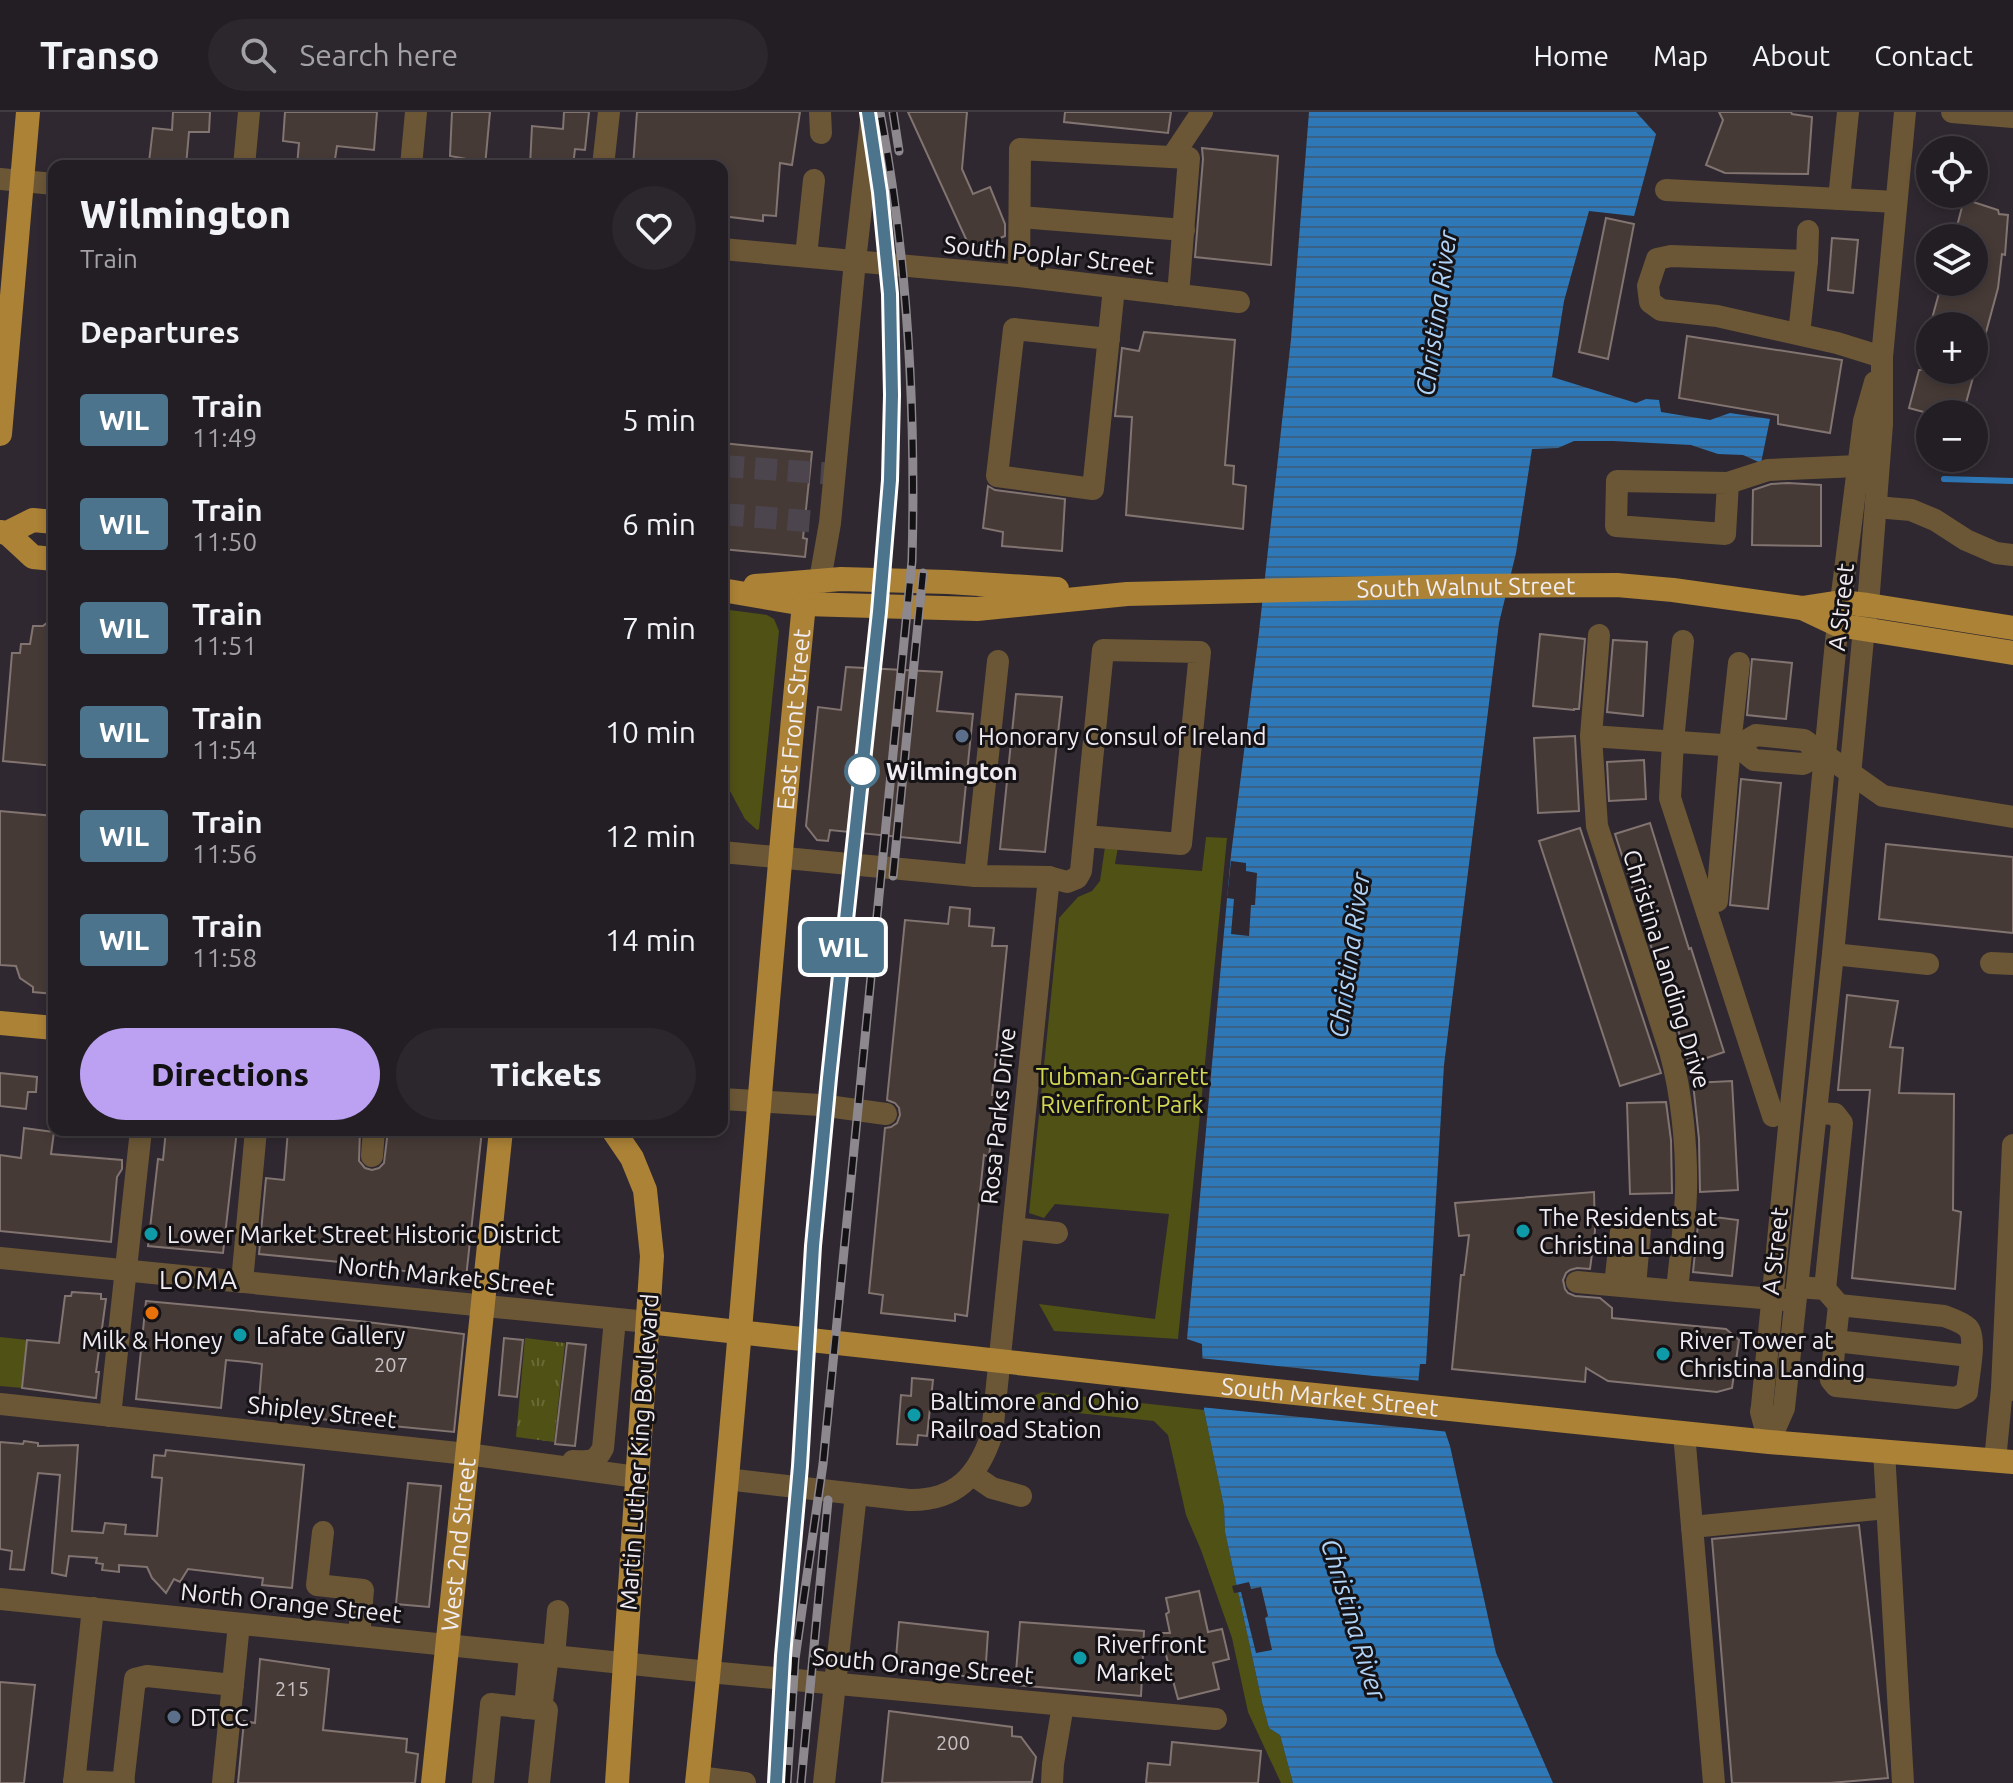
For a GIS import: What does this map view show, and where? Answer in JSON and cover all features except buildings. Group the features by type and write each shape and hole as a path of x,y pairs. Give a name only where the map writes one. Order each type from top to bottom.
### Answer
{"main road":[{"path":"0,434 11,180 28,112"},
{"path":"48,521 33,520 3,532 33,557 48,558"},
{"name":"South Walnut Street","path":"728,589 841,579 948,582 1127,594"},
{"name":"South Walnut Street","path":"728,591 804,604 977,609 1127,594 1617,585 1866,617 2013,628"},
{"name":"East Front Street","path":"739,1332 804,604"},
{"name":"South Walnut Street","path":"1866,617 2013,653"},
{"path":"0,1023 48,1027"},
{"name":"West 2nd Street","path":"433,1783 500,1136"},
{"name":"Martin Luther King Boulevard","path":"617,1136 632,1158 645,1190 652,1256 617,1783"},
{"name":"South Market Street","path":"648,1322 1769,1442 2004,1461"},
{"path":"698,1780 739,1332"}],"street":[{"path":"245,160 249,112"},
{"path":"412,160 416,112"},
{"path":"604,160 609,112"},
{"name":"East Front Street","path":"804,604 820,580 832,510 872,112"},
{"path":"1172,157 1202,112"},
{"path":"1839,199 1848,112"},
{"name":"A Street","path":"1769,1442 1761,1412 1789,1295 1816,1113 1833,954 1876,507 1882,424 1882,357 1905,112"},
{"path":"1952,112 2013,117"},
{"path":"1019,276 1020,149 1189,158 1178,295"},
{"path":"11,180 48,183"},
{"path":"806,256 814,180"},
{"path":"1666,190 1896,202"},
{"path":"1020,217 1184,230"},
{"path":"1799,334 1808,231"},
{"name":"South Poplar Street","path":"728,250 1019,276 1239,302"},
{"path":"1807,261 1671,256 1657,259 1648,286 1650,302 1661,310 1717,316 1882,357"},
{"path":"1109,339 1014,329 997,476 1093,489 1109,339 1114,288"},
{"name":"A Street","path":"1789,1295 1825,753 1864,421 1882,357"},
{"path":"1728,483 1725,534 1616,526 1617,481 1728,483 1768,470 1858,466"},
{"path":"1876,507 1911,510 1935,520 1966,540 1996,553 2013,555"},
{"name":"Christina Landing Drive","path":"1599,635 1591,736 1599,837 1678,1079 1681,1097 1686,1193 1677,1291"},
{"path":"1683,641 1670,798 1773,1116"},
{"path":"728,853 975,876 1049,877 1067,882 1077,878 1081,871 1085,836 1103,650 1200,652 1181,844 1085,836"},
{"path":"975,876 998,661"},
{"path":"1717,901 1734,745 1739,663"},
{"path":"1591,736 1734,745 1756,735 1804,740 1883,796 2013,817"},
{"name":"Rosa Parks Drive","path":"973,1475 985,1456 992,1434 1049,877"},
{"path":"1833,954 1928,964"},
{"path":"728,1099 820,1105 886,1114"},
{"path":"1577,1282 1677,1291 1832,1297 1944,1316 1968,1328 1972,1337 1967,1392 1956,1398 1836,1386 1831,1380 1835,1341 1832,1297 1842,1123 1835,1114 1816,1113"},
{"path":"110,1416 140,1136"},
{"path":"242,1282 255,1136"},
{"path":"372,1156 374,1136"},
{"path":"2004,1461 2013,1145"},
{"path":"1013,1228 1057,1233"},
{"name":"North Market Street","path":"0,1258 648,1322"},
{"path":"524,1462 593,1461 599,1456 603,1448 615,1319"},
{"path":"1835,1341 1970,1356"},
{"name":"Shipley Street","path":"0,1404 467,1454 637,1477"},
{"path":"1684,1433 1714,1783"},
{"path":"1884,1451 1903,1783"},
{"path":"726,1479 926,1501 956,1489 973,1475 992,1488 1021,1496"},
{"path":"824,1783 856,1494"},
{"path":"1692,1527 1887,1508"},
{"path":"323,1532 317,1585 363,1590 359,1636"},
{"name":"North Orange Street","path":"0,1599 625,1663"},
{"path":"93,1608 74,1782 123,1783 135,1679 147,1676 233,1685"},
{"path":"533,1708 552,1611"},
{"path":"223,1783 239,1624"},
{"name":"South Orange Street","path":"625,1663 1216,1719"},
{"path":"483,1783 491,1704 547,1710 539,1783"},
{"path":"1052,1783 1063,1705"},
{"path":"698,1780 745,1783"}],"green space":[{"path":"728,610 767,615 774,619 779,631 759,829 745,819 728,787"},
{"name":"Tubman-Garrett Riverfront Park","path":"1206,837 1227,838 1178,1339 1054,1331 1039,1304 1155,1319 1169,1214 1055,1204 1044,1218 1029,1213 1059,918 1078,897 1092,891 1100,881 1106,840 1119,841 1115,864 1202,871"},
{"path":"0,1337 27,1340 22,1388 0,1386"},
{"path":"525,1338 565,1343 554,1442 516,1437"},
{"path":"1042,1392 1204,1410 1224,1507 1225,1532 1262,1702 1269,1728 1280,1735 1293,1783 1281,1783 1248,1712 1232,1638 1186,1515 1168,1435 1154,1421 1039,1409 1034,1396"}],"water":[{"name":"Christina River","path":"1309,112 1636,112 1656,134 1634,216 1589,211 1564,301 1552,377 1636,403 1646,399 1659,400 1661,412 1710,420 1730,413 1770,419 1761,463 1743,455 1718,454 1691,445 1574,441 1558,448 1532,449 1516,553 1499,623 1444,1065 1426,1364 1420,1364 1414,1427 1445,1431 1496,1653 1553,1783 1293,1783 1280,1735 1269,1728 1225,1532 1224,1507 1204,1410 1202,1344 1187,1339 1231,855 1291,339"}],"pier":[{"path":"1231,861 1246,863 1246,871 1257,873 1249,936 1231,934 1234,899 1227,898"},
{"path":"1199,1358 1422,1381 1418,1424 1446,1427 1450,1432 1200,1407"},
{"path":"1249,1582 1251,1589 1261,1587 1272,1650 1256,1653 1241,1592 1234,1593 1232,1586"}],"waterway":[{"path":"1944,479 2013,481"}],"tunnel":[{"path":"728,466 836,474"},
{"path":"728,514 830,523"}],"railway":[{"path":"780,1699 800,1466 813,1246 877,637 890,480 890,294 868,112"},
{"path":"787,1783 795,1659 823,1464 912,561 913,448 908,335 897,223 880,112"},
{"path":"893,112 899,151"},
{"path":"893,876 923,573"},
{"path":"801,1783 828,1500"}],"train":[{"name":"WIL","path":"776,1783 813,1246 890,480 890,294 868,112"}],"place":[{"name":"Honorary Consul of Ireland","path":"962,736"},
{"name":"Wilmington","path":"862,771"},
{"name":"The Residents at Christina Landing","path":"1523,1231"},
{"name":"Lower Market Street Historic District","path":"151,1234"},
{"name":"Milk & Honey","path":"152,1313"},
{"name":"Lafate Gallery","path":"240,1335"},
{"name":"River Tower at Christina Landing","path":"1663,1354"},
{"name":"Baltimore and Ohio Railroad Station","path":"914,1415"},
{"name":"Riverfront Market","path":"1080,1658"},
{"name":"DTCC","path":"174,1717"}],"district":[{"name":"LOMA","path":"199,1279"}]}
